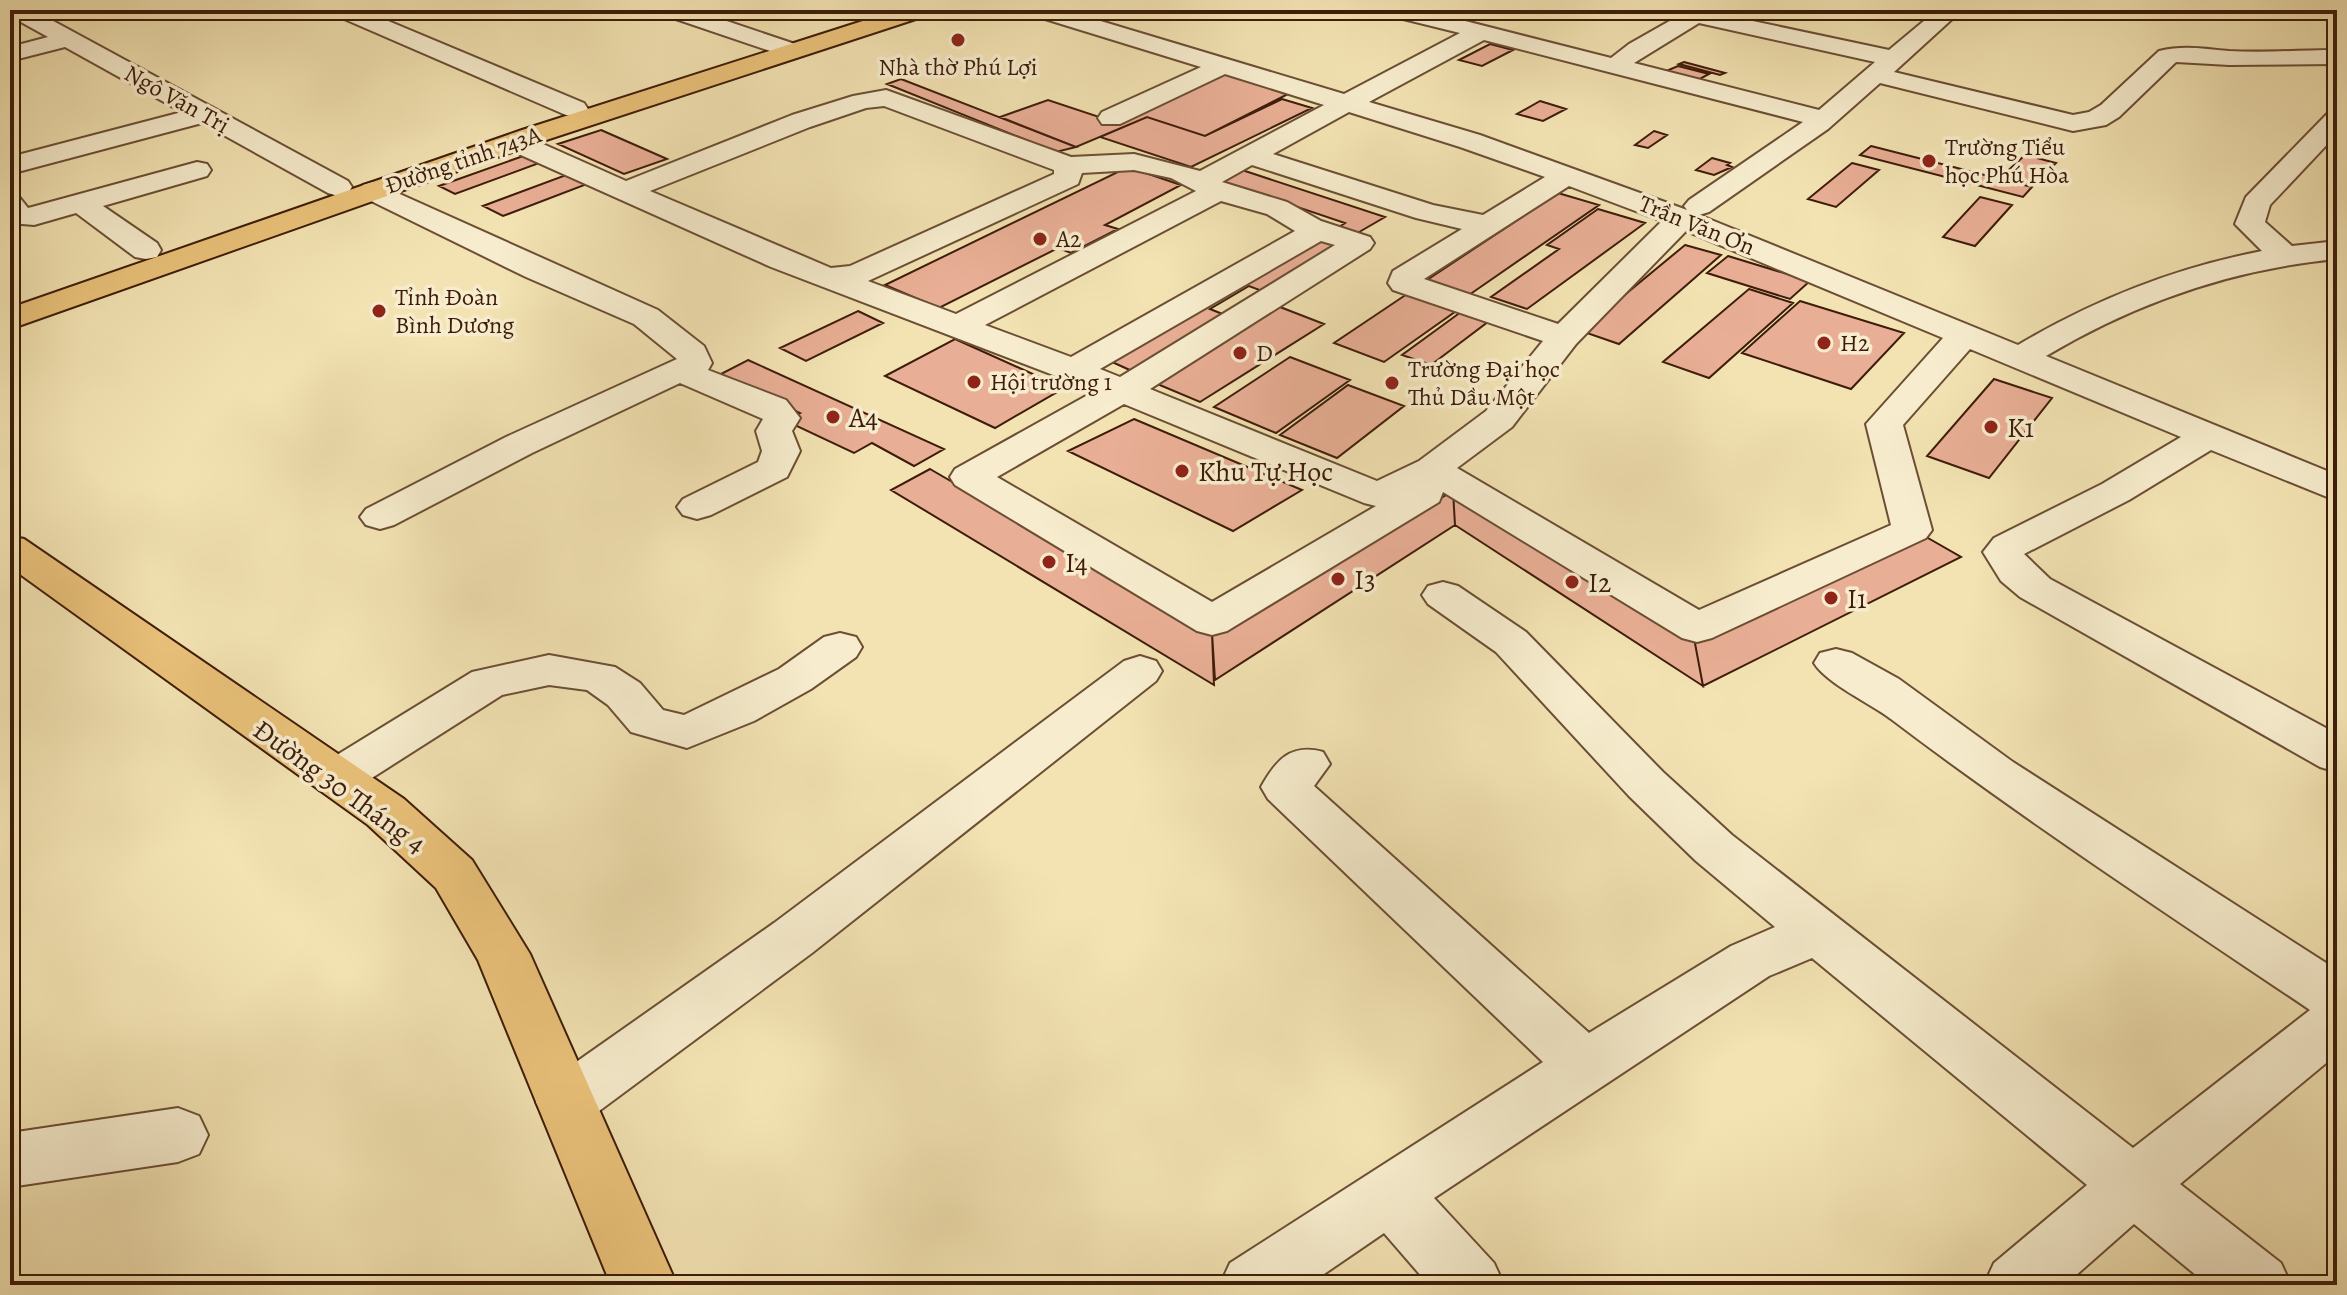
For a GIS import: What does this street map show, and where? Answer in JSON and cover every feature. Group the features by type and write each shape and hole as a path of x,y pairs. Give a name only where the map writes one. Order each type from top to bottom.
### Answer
{"main road":[{"name":"Đường tỉnh 743A","path":"10,319 784,48 883,10"},
{"name":"Đường tỉnh 743A","path":"10,298 575,109 920,10"},
{"name":"Đường 30 Tháng 4","path":"10,548 386,812 454,874 503,954 644,1285"}],"street":[{"path":"343,10 575,109"},
{"path":"672,10 784,48"},
{"name":"Trần Văn Ơn","path":"1040,10 1223,66 1560,155 1965,334 2031,351 2209,435 2337,489"},
{"name":"Trần Văn Ơn","path":"1087,10 1568,175 1691,212 2031,351 2337,467"},
{"path":"1395,10 1824,119"},
{"path":"1446,22 1469,10"},
{"path":"625,191 801,121 862,101 886,98 1068,166 1134,162 1180,172 1208,187 1277,208 1310,227 1359,243 1123,390 969,477 1212,621 1440,474 1499,419 1564,337 1691,212 1824,119 1951,10"},
{"name":"Ngô Văn Trị","path":"30,12 68,39 338,187"},
{"path":"1616,66 1637,49 1700,12 1886,67 2023,113 2073,123 2097,119 2110,111 2168,56 2184,53 2229,58 2337,57"},
{"path":"717,25 751,14"},
{"path":"959,326 1113,243 1208,187 1249,155 1482,31"},
{"path":"10,54 68,39"},
{"path":"1111,118 1223,66"},
{"path":"1716,117 1744,98"},
{"path":"10,166 205,114"},
{"path":"2337,119 2256,203 2250,224 2277,257 2337,283"},
{"path":"515,142 782,260 1073,370 1378,495 1440,474 1697,628 1912,530 1884,424 1965,334"},
{"path":"10,187 166,146"},
{"path":"1249,155 1426,212 1486,225"},
{"path":"831,277 856,275 1054,185 1068,178 1068,166"},
{"path":"10,204 20,217 47,213 197,170"},
{"path":"1564,337 1404,283 1404,278 1568,175"},
{"path":"373,191 537,270 646,317 692,353 695,363 519,445 380,517"},
{"path":"80,203 146,250"},
{"path":"1073,370 1311,234 1310,227"},
{"path":"2031,351 2097,314 2223,268 2277,257 2337,250"},
{"path":"680,371 773,408 782,418 774,431 781,451 774,469 697,507"},
{"path":"2209,435 2175,460 2050,527 2011,542 2003,552 2016,572 2035,588 2337,755"},
{"path":"1443,595 1511,642 1646,784 1714,848 2258,1285"},
{"path":"336,778 488,683 549,670 599,677 624,694 647,721 687,732 738,710 795,679 840,647"},
{"path":"1836,663 1883,690 1996,774 2337,999"},
{"path":"566,1102 793,938 1140,671"},
{"path":"1306,764 1285,787 1585,1065"},
{"path":"1253,1285 1585,1065 1750,961 1818,932"},
{"path":"2017,1285 2133,1185 2337,1021"},
{"path":"10,1160 178,1135"},
{"path":"1390,1194 1471,1285"}],"building":[{"path":"1490,44 1513,50 1482,66 1459,60"},
{"path":"1684,62 1725,73 1720,75 1679,64"},
{"path":"1678,66 1709,74 1698,80 1666,71"},
{"path":"1226,67 1298,89 1205,136 1147,117 1076,147 1000,117 1048,100 1111,121"},
{"path":"901,79 1076,147 1056,152 887,84"},
{"path":"1282,99 1312,108 1191,167 1100,137 1147,117 1205,136"},
{"path":"1540,101 1566,109 1543,121 1517,114"},
{"path":"601,130 667,159 624,174 558,144"},
{"path":"1654,131 1667,135 1648,148 1635,145"},
{"path":"1871,146 2032,187 2023,197 1860,155"},
{"path":"526,155 542,162 455,194 439,186"},
{"path":"2025,155 2056,163 2033,185 2001,177"},
{"path":"1712,158 1730,163 1727,165 1732,167 1714,175 1696,170"},
{"path":"1852,163 1879,170 1836,207 1808,199"},
{"name":"A2","path":"1128,167 1181,185 1105,225 1118,229 1071,253 1058,248 939,308 885,285"},
{"path":"1236,168 1385,217 1354,235 1336,229 1345,223 1214,179"},
{"path":"566,175 587,184 503,216 483,206"},
{"path":"1558,193 1599,205 1469,295 1427,280"},
{"path":"1980,197 2012,205 1975,246 1943,237"},
{"path":"1598,209 1645,223 1527,309 1491,297 1559,249 1547,245"},
{"path":"1315,235 1340,244 1262,291 1249,286 1210,309 1225,315 1132,371 1103,358"},
{"path":"1685,245 1721,255 1619,344 1581,331"},
{"path":"1728,256 1810,281 1790,299 1707,273"},
{"path":"1749,289 1793,303 1709,378 1663,362"},
{"path":"1410,292 1459,309 1384,362 1334,343"},
{"name":"H2","path":"1800,301 1904,333 1851,389 1742,353"},
{"name":"D","path":"1280,307 1324,324 1200,402 1155,383"},
{"path":"1465,309 1493,318 1431,365 1402,355"},
{"path":"858,311 883,323 806,361 780,348"},
{"name":"Hội trường 1","path":"955,339 1064,388 995,428 885,376"},
{"path":"1290,357 1350,380 1276,433 1214,407"},
{"name":"A4","path":"748,360 944,449 914,466 872,443 854,453 786,421 800,413 719,375"},
{"name":"K1","path":"1994,379 2052,398 1989,478 1927,456"},
{"path":"1348,385 1404,406 1337,458 1280,435"},
{"name":"Khu Tự Học","path":"1134,419 1302,490 1233,531 1068,451"},
{"name":"I4","path":"930,469 1212,633 1214,685 891,490"},
{"name":"I2","path":"1453,491 1694,638 1703,686 1455,525"},
{"name":"I3","path":"1453,491 1455,525 1215,680 1212,633"},
{"name":"I1","path":"1921,534 1961,557 1703,686 1694,638"}],"place":[{"name":"Nhà thờ Phú Lợi","path":"958,40"},
{"name":"Trường Tiểu học Phú Hòa","path":"1929,161"},
{"name":"A2","path":"1040,239"},
{"name":"Tỉnh Đoàn Bình Dương","path":"379,311"},
{"name":"H2","path":"1824,343"},
{"name":"D","path":"1240,353"},
{"name":"Hội trường 1","path":"974,382"},
{"name":"Trường Đại học Thủ Dầu Một","path":"1392,383"},
{"name":"A4","path":"833,417"},
{"name":"K1","path":"1991,427"},
{"name":"Khu Tự Học","path":"1182,471"},
{"name":"I4","path":"1049,562"},
{"name":"I3","path":"1338,579"},
{"name":"I2","path":"1572,582"},
{"name":"I1","path":"1831,598"}]}
